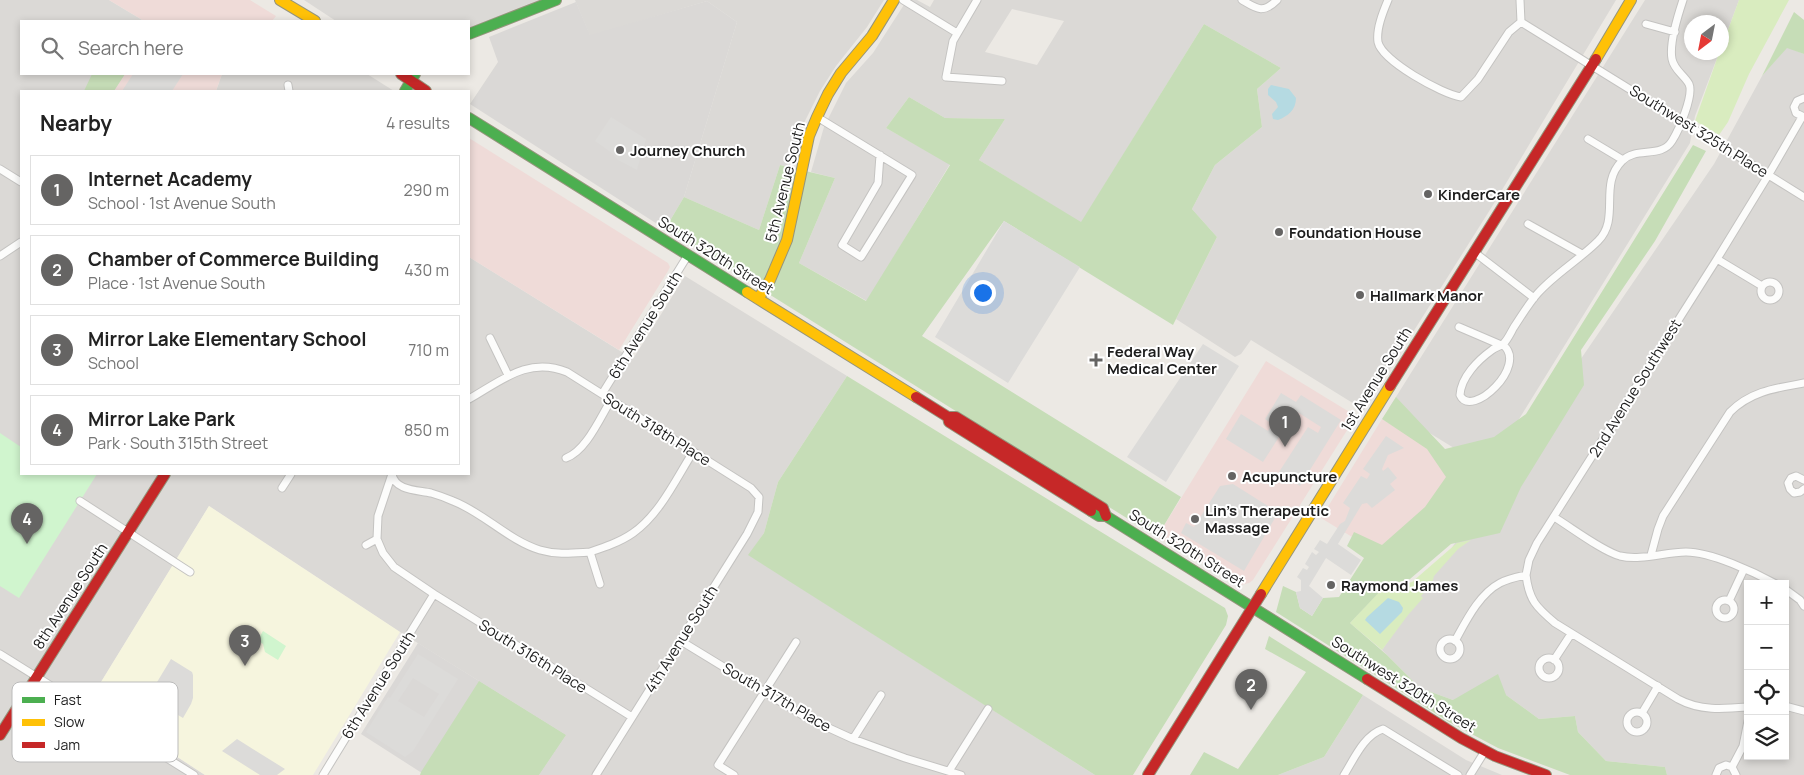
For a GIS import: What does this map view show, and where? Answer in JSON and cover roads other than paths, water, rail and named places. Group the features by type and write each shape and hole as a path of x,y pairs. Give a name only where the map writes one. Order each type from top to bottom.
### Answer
{"main road":[{"path":"272,0 304,20"},
{"path":"280,0 313,20"},
{"path":"288,0 319,20"},
{"path":"470,34 556,0"},
{"name":"5th Avenue South","path":"758,299 776,266 787,240 809,136 817,117 828,94 842,73 872,36 894,0"},
{"name":"1st Avenue South","path":"1148,775 1474,252 1593,65 1630,0"},
{"path":"396,75 413,78 425,90"},
{"path":"406,90 413,78"},
{"name":"South 320th Street","path":"470,119 948,417 956,417 1103,508 1106,516 1253,606"},
{"name":"8th Avenue South","path":"34,682 164,475"},
{"name":"Southwest 320th Street","path":"1253,606 1407,705 1485,752 1546,775"},
{"name":"8th Avenue South","path":"0,735 12,716"}],"street":[{"path":"903,0 957,33"},
{"path":"977,0 951,45 946,77 1002,81"},
{"path":"1242,0 1254,7 1266,8 1277,0"},
{"path":"1388,0 1378,36 1378,43 1381,49 1398,66 1411,74 1461,97 1478,79 1509,32 1521,22 1520,0"},
{"path":"1459,327 1502,345 1508,350 1507,373 1502,380 1492,390 1469,403 1461,398 1460,392 1468,375 1480,360 1502,345 1534,298 1549,282 1598,241 1606,230 1609,221 1610,182 1616,168 1632,154 1657,151 1666,147 1673,140 1689,98 1690,90 1688,82 1675,67 1672,59 1672,48 1683,0"},
{"name":"Southwest 325th Place","path":"1521,22 1804,197"},
{"path":"1646,24 1675,32"},
{"name":"2nd Avenue Southwest","path":"1526,575 1529,560 1554,517 1717,259 1803,117 1796,113 1794,107 1797,101 1804,98"},
{"path":"817,117 912,175 861,257 842,245 878,183 880,156"},
{"path":"1588,139 1623,160"},
{"path":"0,169 20,181"},
{"path":"1528,224 1582,254"},
{"path":"0,256 20,243"},
{"path":"1474,252 1534,298"},
{"name":"6th Avenue South","path":"602,394 688,255"},
{"path":"1717,259 1762,286"},
{"path":"470,398 508,375 490,338"},
{"name":"South 318th Place","path":"508,375 522,369 548,366 567,372 754,491 760,501"},
{"path":"1652,555 1658,529 1664,516 1730,412 1745,399 1762,391 1804,383"},
{"name":"6th Avenue South","path":"566,458 572,456 581,447 611,400"},
{"path":"392,475 394,481 400,486 430,493 459,503 529,546 552,553 590,552 620,541 647,520 662,502 693,452"},
{"path":"282,488 290,475"},
{"path":"366,545 377,539 378,516 392,475"},
{"path":"1804,480 1796,476 1791,478 1788,483 1794,493 1804,489"},
{"path":"80,501 190,572"},
{"name":"4th Avenue South","path":"596,775 752,524 758,512 760,501"},
{"path":"1554,517 1619,556 1638,557 1688,552 1716,558 1767,580"},
{"name":"South 316th Place","path":"377,539 383,553 394,567 434,594 632,717"},
{"path":"590,552 600,584"},
{"path":"1729,601 1744,569"},
{"path":"1455,641 1475,609 1494,586 1526,575 1528,591 1538,608 1570,634 1687,704 1726,708 1744,707"},
{"path":"1789,592 1800,600 1804,606"},
{"name":"6th Avenue South","path":"322,775 434,594"},
{"path":"1554,660 1570,634"},
{"name":"South 317th Place","path":"681,641 807,718 853,739 904,758 962,775"},
{"path":"734,775 718,765 796,642"},
{"path":"0,654 45,682"},
{"path":"1642,713 1658,686"},
{"path":"853,739 881,695"},
{"path":"1789,707 1804,711"},
{"path":"949,771 988,709"},
{"path":"1344,775 1365,742 1372,734 1383,729 1458,775"},
{"path":"1732,767 1744,741"},
{"path":"1470,775 1485,752"},
{"path":"169,762 184,772 194,775"},
{"path":"1716,775 1717,770 1726,765 1732,767 1736,775"}],"water":[{"path":"1271,85 1289,89 1296,98 1295,106 1291,112 1278,120 1273,119 1272,114 1278,107 1276,102 1268,95 1268,89"},
{"path":"1388,598 1399,602 1403,608 1402,612 1380,634 1365,620"}],"place":[{"name":"Journey Church","path":"620,150"},
{"name":"KinderCare","path":"1428,194"},
{"name":"Foundation House","path":"1279,232"},
{"name":"Hallmark Manor","path":"1360,295"},
{"name":"Federal Way Medical Center","path":"1096,360"},
{"name":"Internet Academy","path":"1285,447"},
{"name":"Acupuncture","path":"1232,476"},
{"name":"Lin's Therapeutic Massage","path":"1195,519"},
{"name":"Mirror Lake Park","path":"27,544"},
{"name":"Raymond James","path":"1331,585"},
{"name":"Mirror Lake Elementary School","path":"245,666"},
{"name":"Chamber of Commerce Building","path":"1251,710"}]}
